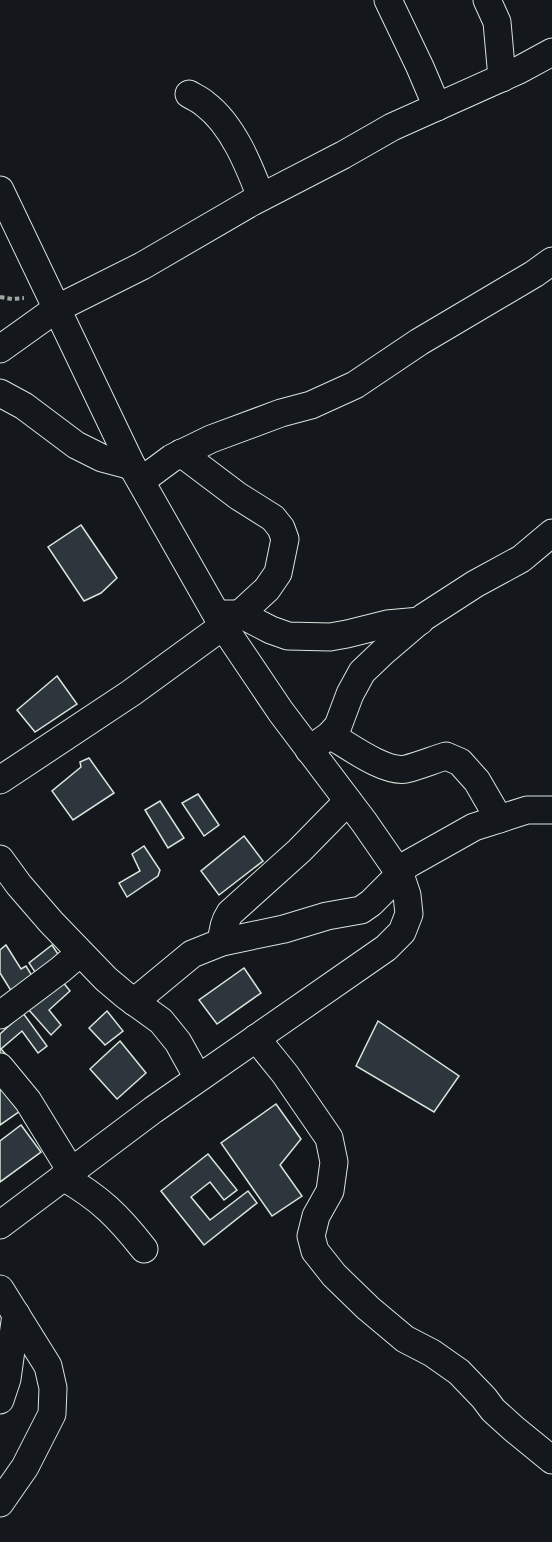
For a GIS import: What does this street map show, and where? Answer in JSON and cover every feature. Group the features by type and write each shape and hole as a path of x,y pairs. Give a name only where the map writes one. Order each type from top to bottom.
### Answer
{"street":[{"path":"388,0 437,107"},
{"path":"488,0 497,22 502,78"},
{"path":"0,349 57,309 142,266 261,197 392,127 502,78 552,52"},
{"path":"189,94 205,104 221,120 235,141 261,197"},
{"path":"0,190 136,473 227,618 281,712 320,742 393,769 406,769 446,756 460,762 477,781 499,819"},
{"path":"0,393 24,406 76,445 136,473 211,439 280,413 311,405 356,385 418,342 534,274 552,261"},
{"path":"0,780 131,693 267,589 278,573 285,539 281,528 273,518 238,496 181,453"},
{"path":"320,742 338,726 350,694 362,672 383,652 420,621 475,584 521,559 552,533"},
{"path":"227,618 288,636 330,637 387,624 420,621"},
{"path":"0,1225 153,1110 386,948 402,932 409,914 407,895 399,872 348,801 320,742"},
{"path":"222,942 222,930 230,913 299,851 348,801"},
{"path":"134,1002 192,954 222,942 361,910 371,903 410,863 474,827 527,810 552,810"},
{"path":"0,859 51,922 105,979 161,1021 178,1042 198,1078"},
{"path":"0,1016 80,953"},
{"path":"256,1038 285,1074 329,1138 334,1162 330,1191 316,1216 310,1236 315,1251 334,1275 368,1308 405,1339 432,1353 459,1372 513,1429 552,1460"},
{"path":"0,1067 28,1101 67,1174 111,1210 144,1249"},
{"path":"0,1289 48,1366 53,1388 52,1414 25,1467 0,1503"},
{"path":"0,1400 7,1379 16,1314"}],"building":[{"path":"81,525 117,578 101,593 84,601 48,547"},
{"path":"57,676 77,704 35,732 17,710"},
{"path":"89,758 114,793 73,820 52,791 81,767 80,762"},
{"path":"198,794 219,825 204,836 182,803"},
{"path":"160,801 184,838 168,848 145,810"},
{"path":"244,836 263,861 219,895 201,871"},
{"path":"144,846 160,870 158,876 127,897 119,883 140,871 132,854"},
{"path":"6,945 21,969 26,966 34,979 13,994 0,973 0,950"},
{"path":"52,945 60,957 37,975 29,963"},
{"path":"244,968 261,993 217,1024 199,1000"},
{"path":"62,981 70,991 49,1010 61,1025 51,1035 29,1010"},
{"path":"107,1011 123,1031 105,1045 89,1028"},
{"path":"23,1013 47,1046 38,1053 22,1031 1,1049 16,1066 0,1062 0,1034"},
{"path":"378,1021 459,1076 434,1112 356,1066"},
{"path":"120,1041 146,1073 117,1099 90,1069"},
{"path":"0,1085 20,1111 0,1125"},
{"path":"276,1104 301,1139 280,1165 302,1196 272,1216 221,1143"},
{"path":"21,1125 41,1152 0,1182 0,1141"},
{"path":"208,1154 237,1190 224,1200 210,1182 191,1197 210,1220 248,1191 257,1203 204,1245 161,1191"}]}
